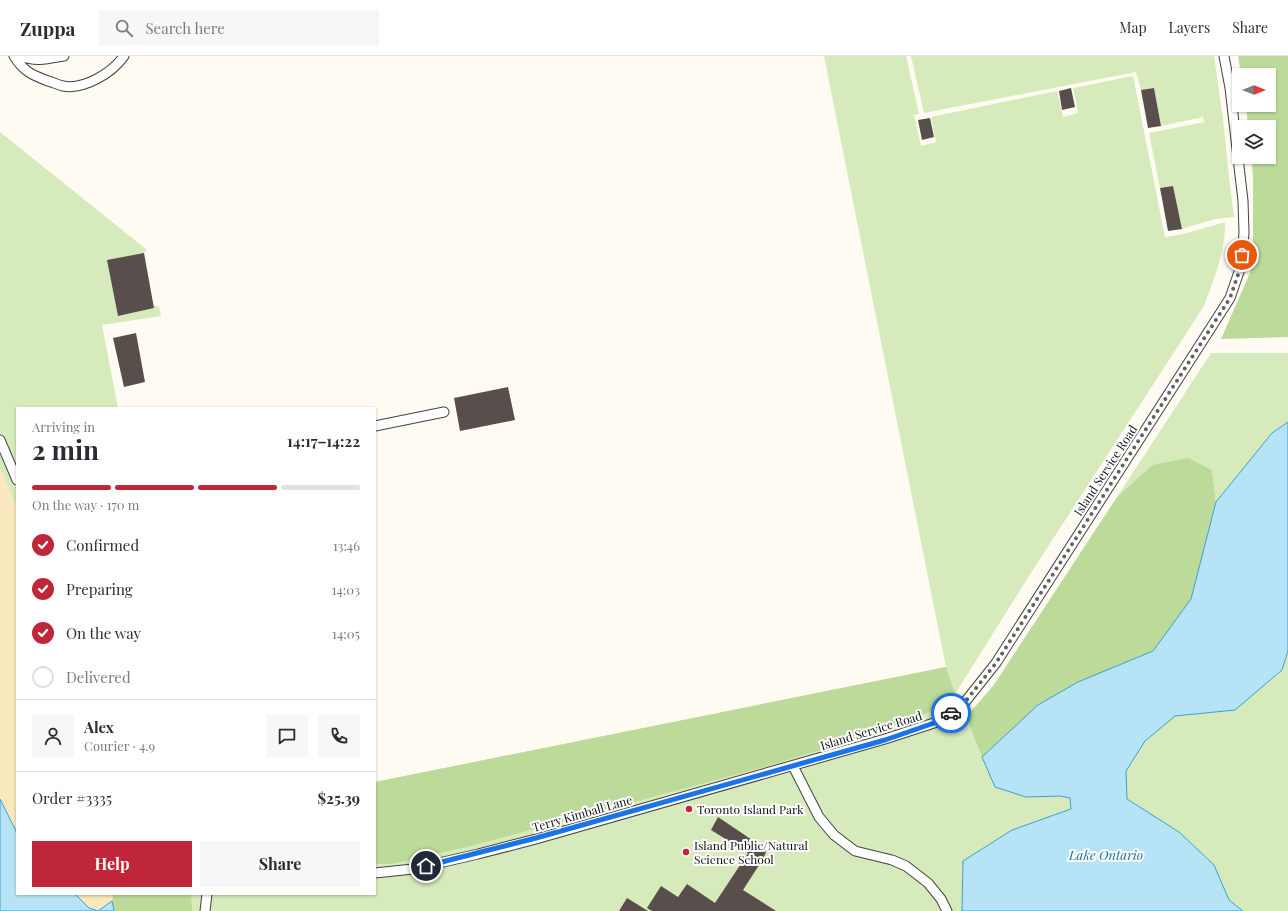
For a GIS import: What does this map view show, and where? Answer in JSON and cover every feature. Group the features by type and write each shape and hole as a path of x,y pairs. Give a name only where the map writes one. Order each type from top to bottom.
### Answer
{"lane":[{"path":"14,56 20,66 33,76 62,86 77,86 90,83 119,64 124,56"},
{"path":"20,56 29,59 41,60 64,56"},
{"name":"Island Service Road","path":"793,766 885,740 937,722 961,707 996,663 1230,298 1241,266 1244,233 1243,201 1230,88 1224,56"},
{"path":"376,426 444,412"},
{"path":"0,440 14,468"},
{"path":"793,766 819,817 834,835 855,851 892,860 906,866 928,883 941,899 947,911"},
{"name":"Terry Kimball Lane","path":"376,873 413,869 478,854 793,766"},
{"path":"205,911 207,895"}],"green space":[{"path":"824,56 906,56 919,114 914,115 921,146 936,142 931,117 1057,91 1063,117 1078,113 1073,88 1133,76 1165,237 1184,234 1225,222 1224,244 1204,306 1029,576 955,694 995,787 1026,797 1060,796 1070,798 1071,809 1012,830 963,861 962,911 114,911 111,901 99,911 76,895 376,895 376,782 946,667"},
{"path":"911,56 1214,56 1234,217 1215,219 1182,229 1173,186 1160,188 1149,133 1204,122 1203,117 1161,126 1154,88 1141,90 1136,72 924,113"},
{"path":"1238,56 1288,56 1288,337 1221,339 1253,266 1252,164 1276,164 1276,120 1247,120 1247,112 1276,112 1276,68 1240,68"},
{"path":"0,132 147,250 144,253 118,316 154,308 154,305 159,307 161,316 102,325 118,407 16,407 16,831 0,799"},
{"path":"1211,353 1288,353 1288,422 1272,433 1216,502 1212,470 1152,465 1117,497"},
{"path":"1188,458 1212,470 1216,502 1191,599 1153,651 1078,682 1038,705 982,757 966,717 993,686 1117,497 1152,465"},
{"path":"1288,651 1288,911 1243,911 1229,900 1214,865 1179,832 1127,799 1126,771 1145,741 1175,716 1235,710 1282,670"},
{"path":"946,667 955,694 936,709 895,727 775,764 467,847 391,864 376,864 376,782"},
{"path":"113,895 191,895 192,911 114,911 112,901"}],"sand":[{"path":"0,467 16,506 16,831 0,799"},
{"path":"76,895 113,895 112,901 99,911 89,908"}],"water":[{"name":"Lake Ontario","path":"1288,422 1288,651 1282,670 1235,710 1175,716 1145,741 1126,771 1127,799 1179,832 1214,865 1229,900 1243,911 962,911 963,861 1012,830 1071,809 1070,798 1060,796 1026,797 995,787 982,757 1038,705 1078,682 1153,651 1191,599 1216,502 1272,433"},
{"path":"0,799 16,831 16,895 76,895 89,908 98,911 0,911"},
{"path":"112,901 114,911 98,911"}],"building":[{"path":"1071,88 1075,107 1062,110 1059,91"},
{"path":"1154,88 1161,126 1148,128 1141,90"},
{"path":"930,118 934,137 922,140 918,120"},
{"path":"1173,186 1182,229 1168,231 1160,188"},
{"path":"144,253 154,308 118,316 107,260"},
{"path":"136,333 145,382 124,387 113,338"},
{"path":"508,387 515,420 460,431 454,398"},
{"name":"Island Public/Natural Science School","path":"718,817 767,850 763,859 743,890 776,911 652,911 647,908 661,886 678,897 687,884 715,903 748,853 711,830"},
{"path":"627,898 648,911 619,911"}],"way so far":[{"path":"951,713 961,707 996,663 1230,298 1241,266 1242,255"}],"place":[{"name":"Toronto Island Park","path":"689,809"},
{"name":"Island Public/Natural Science School","path":"686,852"}],"route":[{"path":"426,866 478,854 885,740 937,722 951,713"}]}
